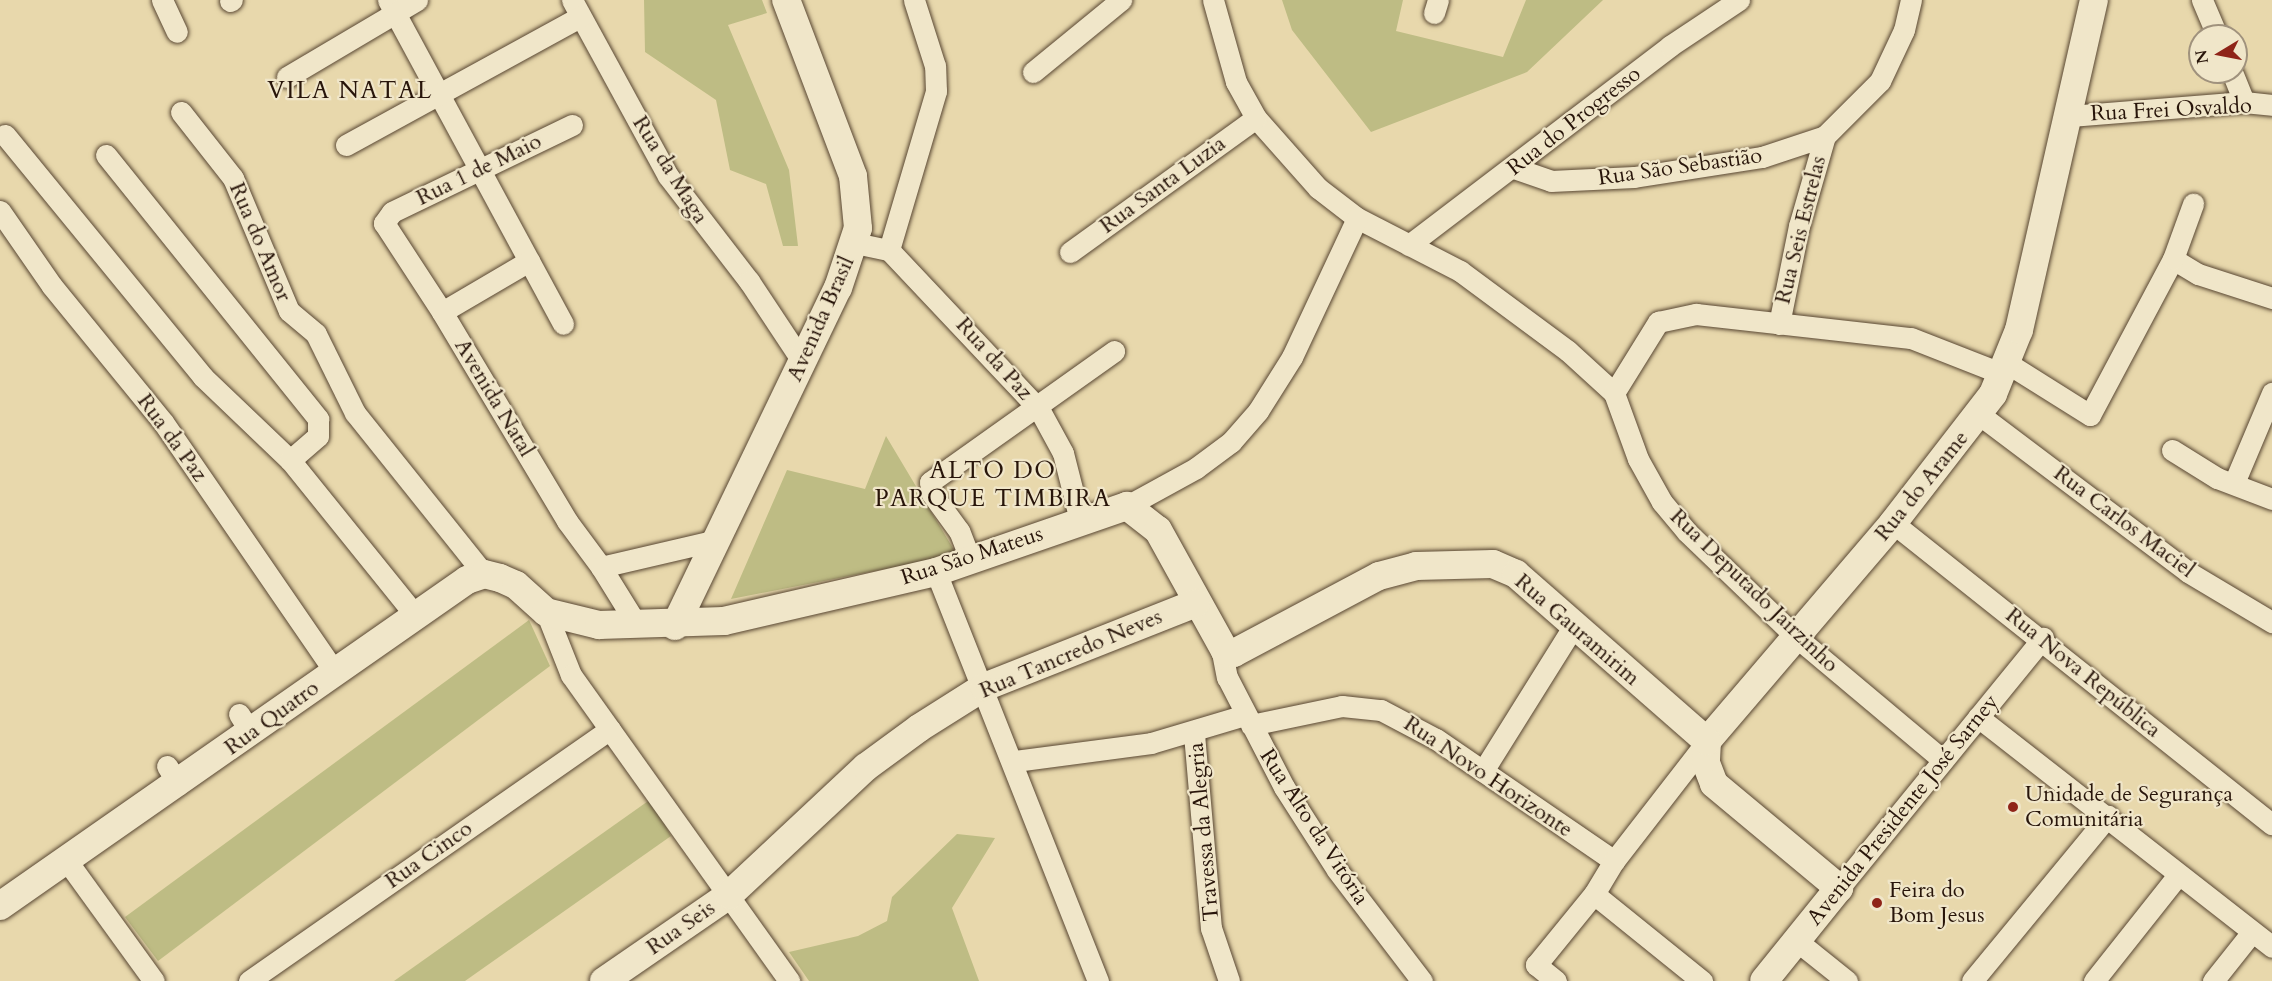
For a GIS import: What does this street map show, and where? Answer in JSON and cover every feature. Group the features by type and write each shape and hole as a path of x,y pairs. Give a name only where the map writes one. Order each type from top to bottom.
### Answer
{"main road":[{"name":"Avenida Brasil","path":"675,626 802,361 855,243 857,187 786,0"},
{"name":"Rua do Arame","path":"1707,741 1893,523 1980,415 2005,368 2070,116 2087,1"},
{"name":"Rua São Mateus","path":"546,612 599,625 675,626 724,621 936,572 1080,520 1127,506"},
{"name":"Rua Alto da Vitória","path":"1127,506 1158,530 1226,654"},
{"name":"Rua Gauramirim","path":"1226,654 1379,576 1416,566 1465,562 1493,564 1516,574 1573,627 1707,741"},
{"path":"484,574 516,585 546,612"},
{"name":"Rua Quatro","path":"0,906 67,861 173,776 245,723 335,672 453,587 484,574"},
{"name":"Rua Tancredo Neves","path":"729,895 866,767 984,687 1196,603"},
{"path":"1707,741 1706,763 1714,784 1839,888"},
{"name":"Avenida Presidente José Sarney","path":"1764,981 1839,888"},
{"name":"Rua Seis","path":"604,981 729,895"}],"street":[{"path":"162,0 177,32"},
{"path":"286,77 391,6 417,0"},
{"path":"855,243 889,250 936,91 935,66 914,0"},
{"path":"1033,72 1121,0"},
{"name":"Rua Deputado Jairzinho","path":"1213,0 1225,54 1256,118 1318,188 1357,218 1460,271 1525,316 1614,393 1638,459 1662,502 1795,636 1943,760"},
{"name":"Rua do Progresso","path":"1409,245 1514,168 1670,46 1739,0"},
{"name":"Rua São Sebastião","path":"1514,168 1551,181 1634,177 1762,158 1825,136 1880,81 1904,30 1911,0"},
{"path":"2202,0 2212,24"},
{"path":"391,6 563,324"},
{"path":"346,145 439,93 576,8"},
{"name":"Rua da Maga","path":"576,8 674,185 749,281 802,361"},
{"path":"2237,84 2244,102"},
{"name":"Rua Frei Osvaldo","path":"2070,116 2244,102 2272,105"},
{"name":"Rua do Amor","path":"181,112 237,185 289,311 316,334 355,413 484,574"},
{"name":"Rua Santa Luzia","path":"1070,252 1256,118"},
{"name":"Rua 1 de Maio","path":"442,312 387,232 385,216 572,125"},
{"path":"5,135 203,377 290,460 415,615"},
{"name":"Rua Seis Estrelas","path":"1779,324 1798,226 1825,136"},
{"path":"106,155 318,419 318,436 290,460"},
{"path":"1614,393 1650,332 1665,318 1696,314 1911,338 2005,368 2090,415 2173,259 2193,204"},
{"name":"Rua da Paz","path":"0,211 52,286 164,422 335,672"},
{"name":"Rua São Mateus","path":"1127,506 1196,468 1231,442 1258,411 1292,357 1357,218"},
{"name":"Rua da Paz","path":"889,250 1039,409 1063,453 1080,520"},
{"path":"2173,259 2198,274 2272,298"},
{"name":"Avenida Natal","path":"529,261 442,312 567,521 602,567 637,625"},
{"path":"970,559 959,531 929,485 1039,409 1114,351"},
{"path":"2234,483 2272,397"},
{"name":"Rua Carlos Maciel","path":"1980,415 2188,572 2272,622"},
{"path":"2172,450 2272,500"},
{"name":"Rua Nova República","path":"1893,523 2043,638 2272,824"},
{"path":"602,567 717,540"},
{"path":"936,572 1015,761 1098,981"},
{"path":"546,612 571,675 789,981"},
{"path":"1483,771 1573,627"},
{"name":"Avenida Presidente José Sarney","path":"1839,888 2043,638"},
{"name":"Rua Alto da Vitória","path":"1226,654 1248,720 1337,870 1422,981"},
{"name":"Rua Novo Horizonte","path":"1248,720 1342,706 1381,710 1483,771 1614,861"},
{"path":"1978,717 2108,816 2178,875 2272,947"},
{"name":"Travessa da Alegria","path":"1229,981 1211,928 1194,734 1248,720"},
{"name":"Rua Cinco","path":"249,981 610,729"},
{"path":"1015,761 1194,734"},
{"name":"Rua do Arame","path":"1556,981 1536,965 1594,894 1614,861 1707,741"},
{"path":"1972,981 2108,816"},
{"path":"67,861 154,981"},
{"path":"2094,981 2178,875"},
{"path":"1594,894 1702,981"},
{"path":"2213,981 2252,932"},
{"path":"1797,941 1847,981"}],"shaded area":[{"path":"644,0 762,0 767,13 728,25 789,170 798,246 783,246 766,184 730,170 716,100 645,52"},
{"path":"1282,0 1403,0 1396,31 1503,57 1526,0 1603,0 1527,72 1371,132 1292,30"},
{"path":"886,436 957,555 731,599 787,470 865,489"},
{"path":"529,620 550,666 158,961 125,917"},
{"path":"651,799 671,836 465,981 394,981"},
{"path":"957,834 995,838 952,908 979,981 809,981 789,952 858,936 887,921 892,897"}],"place":[{"name":"Unidade de Segurança Comunitária","path":"2013,807"},
{"name":"Feira do Bom Jesus","path":"1877,903"}],"district":[{"name":"VILA NATAL","path":"350,91"},
{"name":"ALTO DO PARQUE TIMBIRA","path":"993,485"}]}
